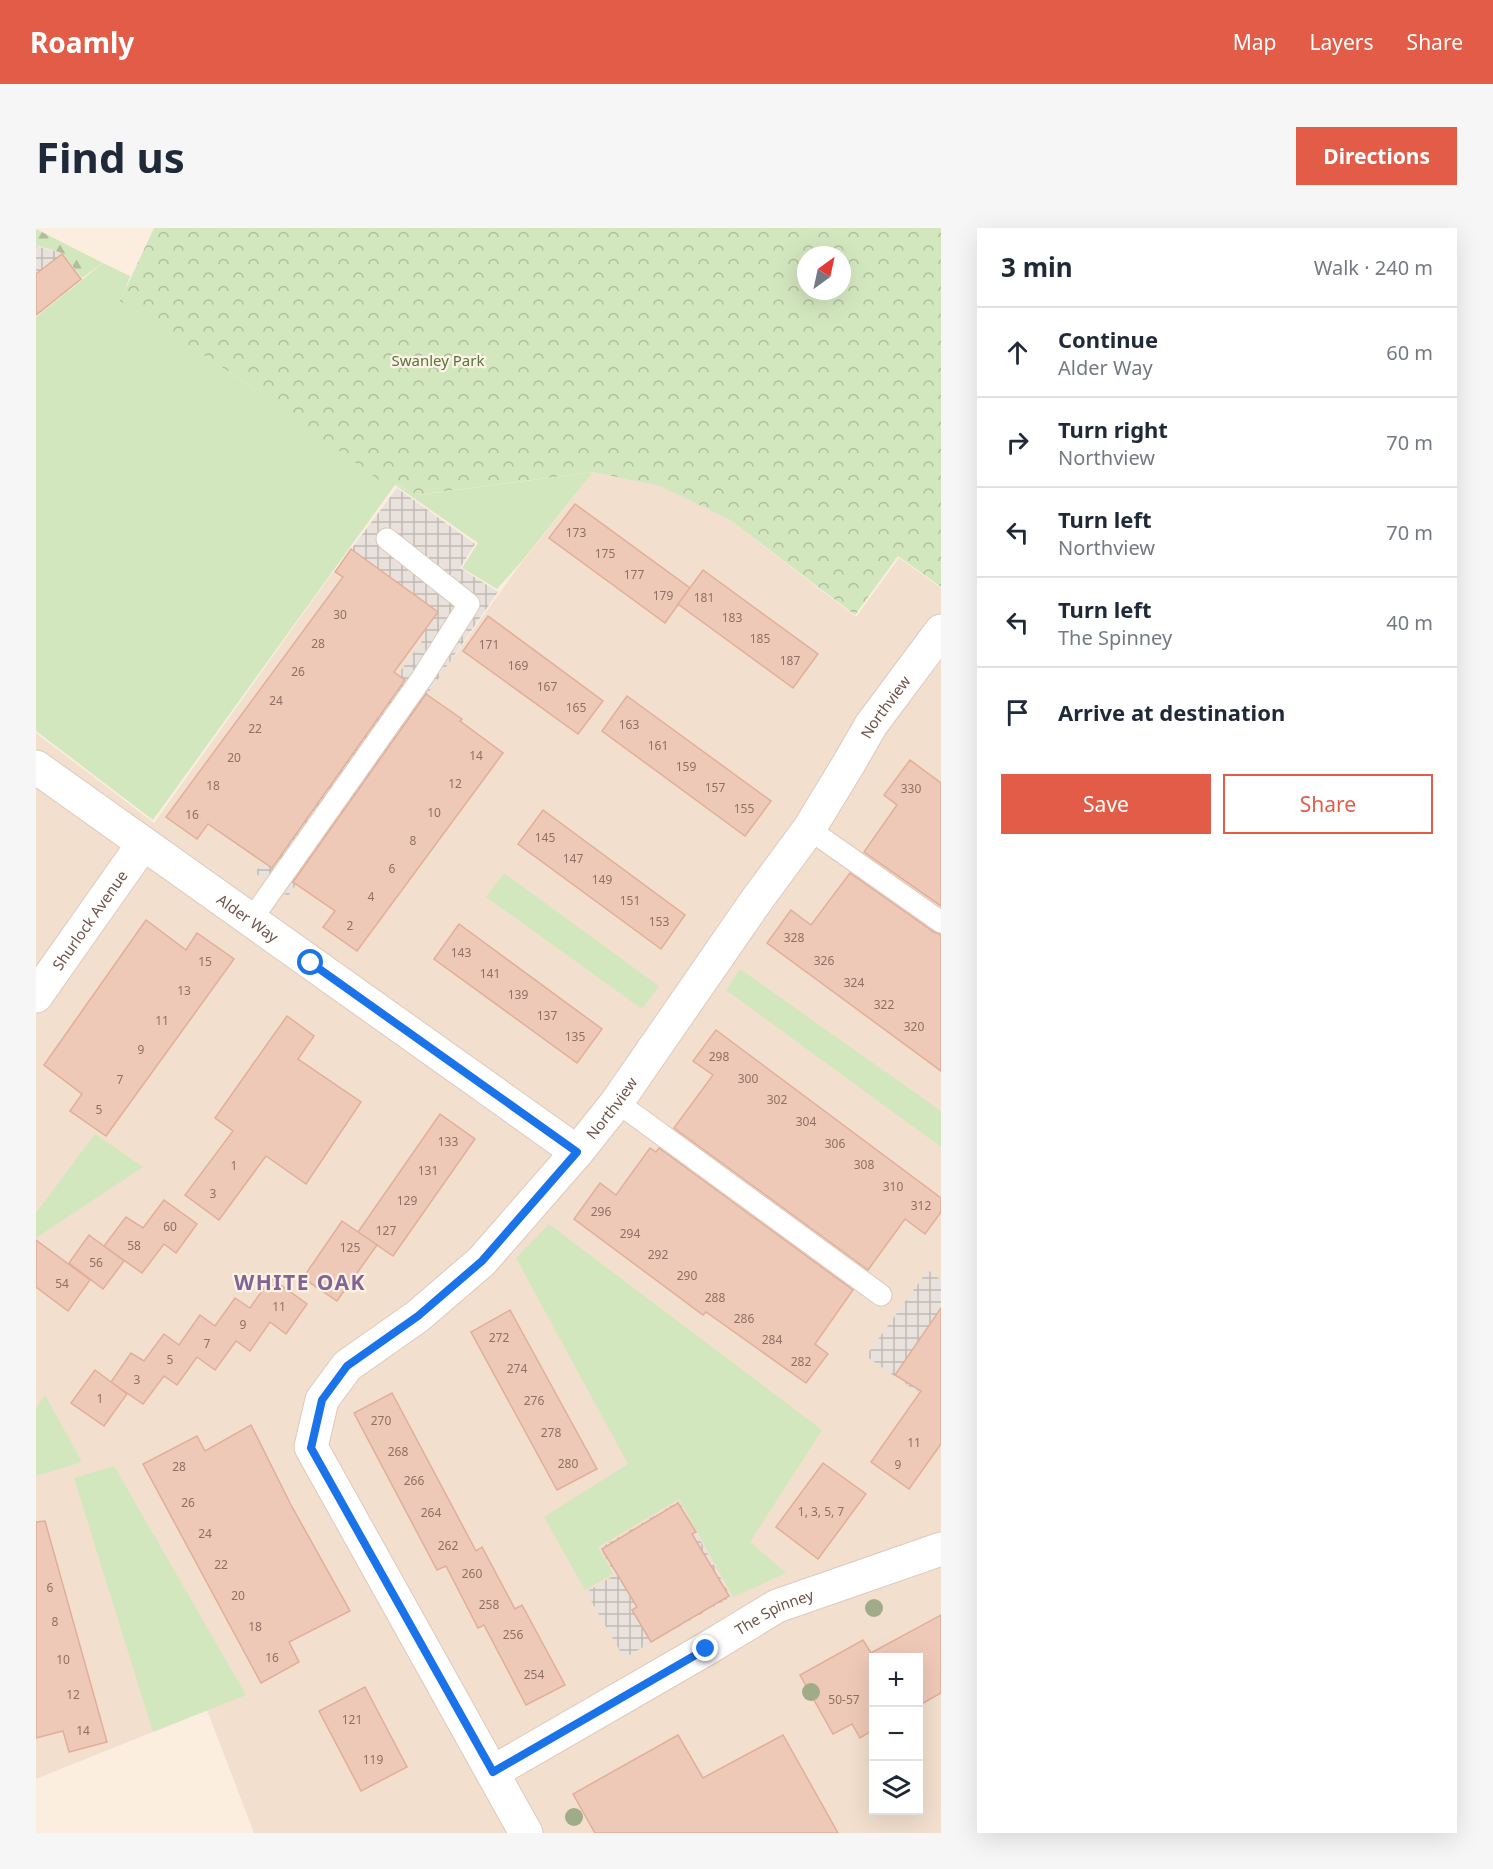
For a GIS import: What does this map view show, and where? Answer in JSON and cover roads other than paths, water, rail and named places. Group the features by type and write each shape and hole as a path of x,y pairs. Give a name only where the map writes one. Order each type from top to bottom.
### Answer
{"street":[{"name":"Northview","path":"526,1833 311,1448 322,1400 347,1366 418,1316 482,1261 577,1152 617,1102 756,901 809,829 871,725 941,631"},
{"name":"Alder Way","path":"36,767 577,1152"},
{"name":"Shurlock Avenue","path":"36,996 143,844"},
{"name":"The Spinney","path":"493,1772 777,1606 941,1549"}],"lane":[{"path":"251,920 422,678 469,604 387,539"},
{"path":"809,829 941,922"},
{"path":"617,1102 881,1295"}],"district":[{"name":"WHITE OAK","path":"300,1282"}],"park label":[{"name":"Swanley Park","path":"438,360"}]}
